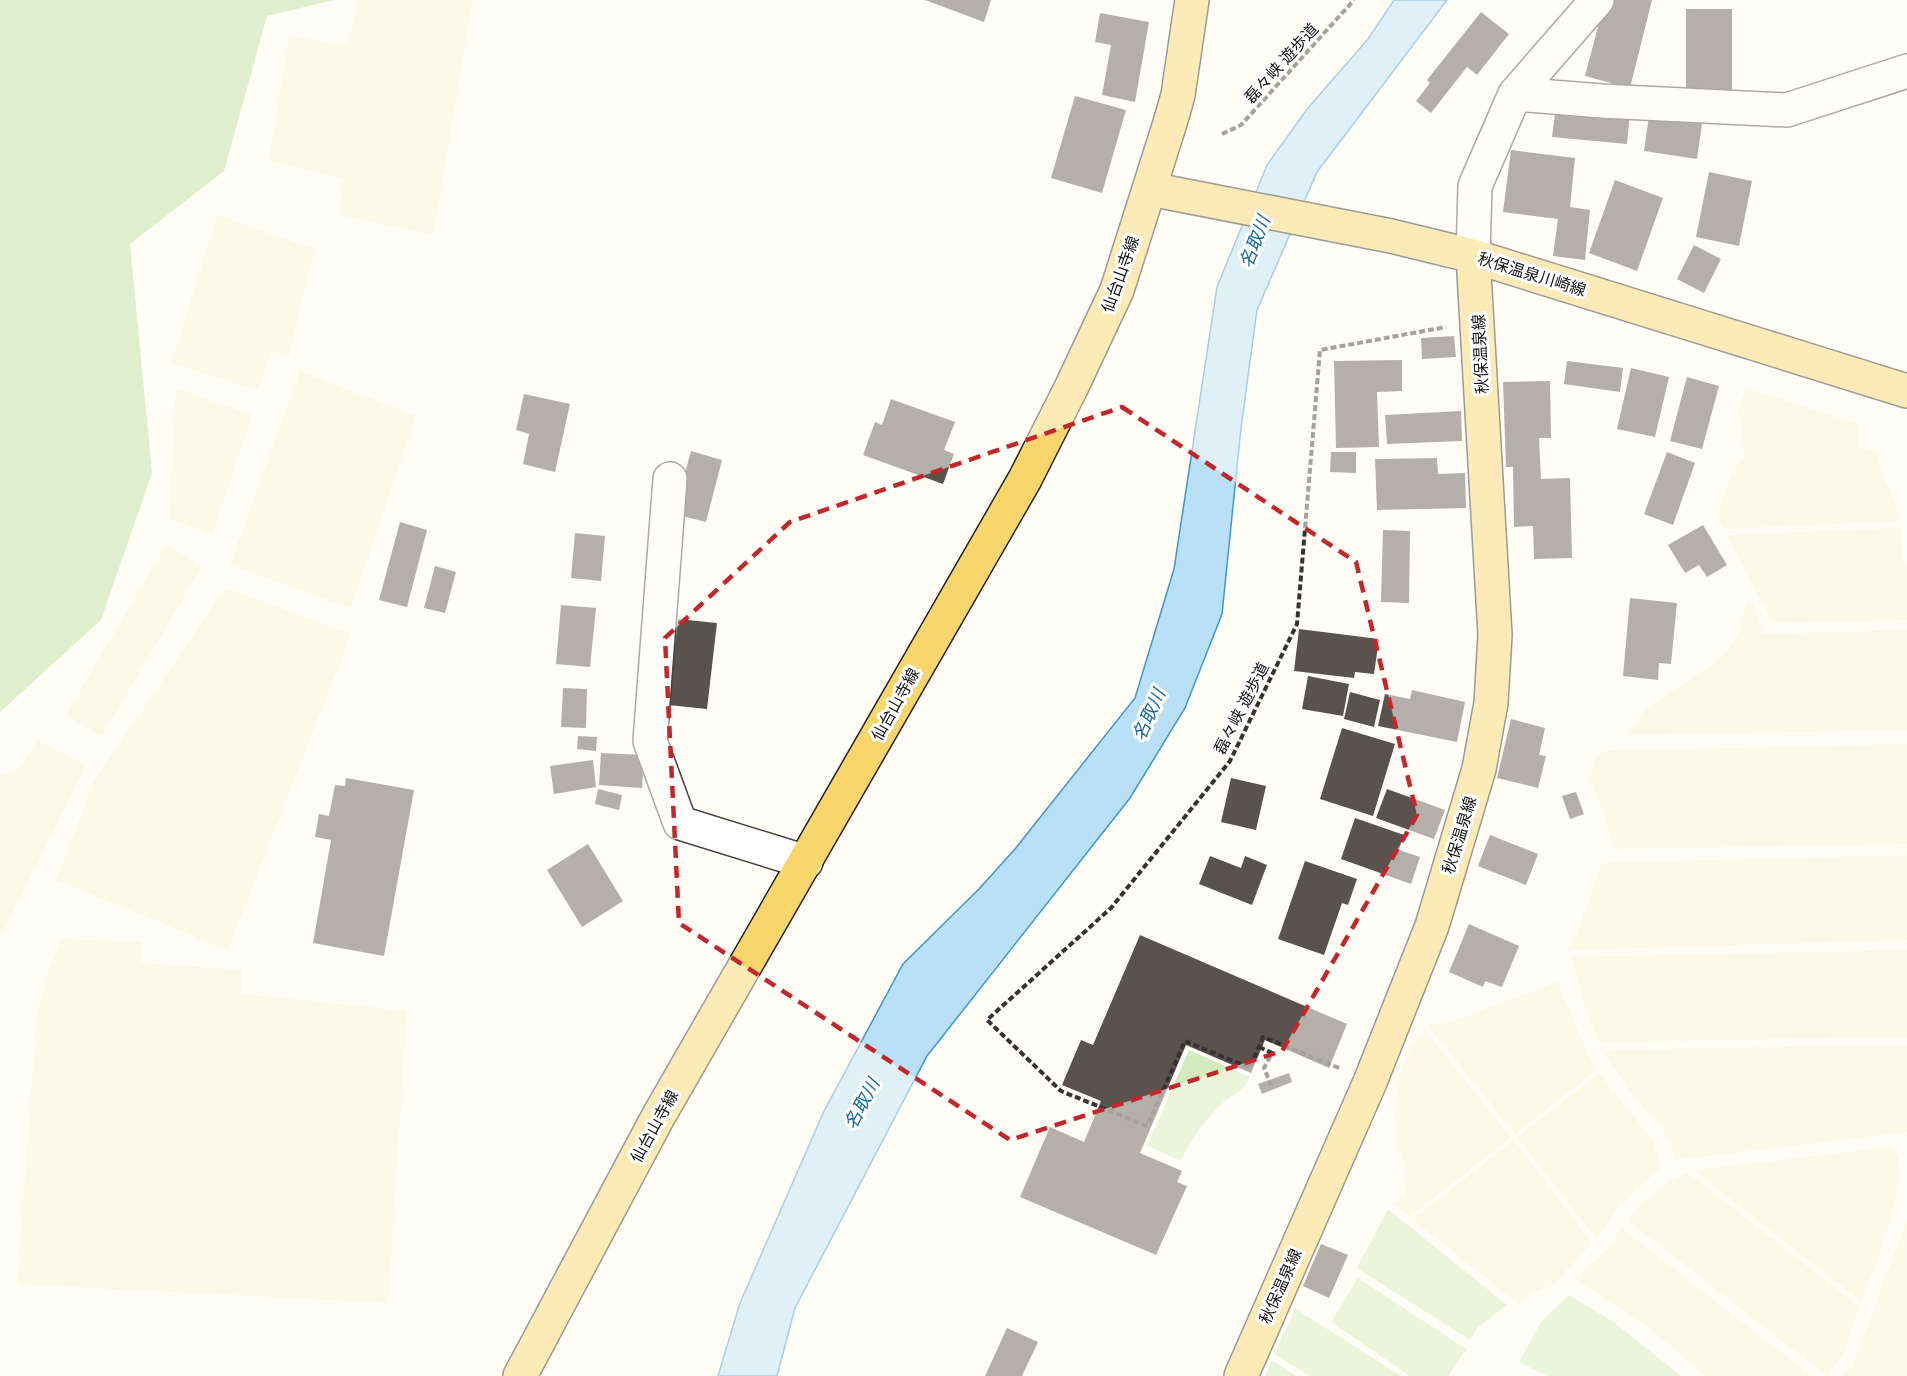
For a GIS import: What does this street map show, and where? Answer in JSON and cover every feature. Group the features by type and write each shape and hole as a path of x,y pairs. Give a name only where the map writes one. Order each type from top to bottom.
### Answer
{"main road":[{"name":"仙台山寺線","path":"520,1376 658,1117 1025,478 1072,387 1117,290 1150,189 1178,95 1192,0"},
{"name":"秋保温泉川崎線","path":"1150,189 1391,236 1473,256 1907,391"},
{"name":"秋保温泉線","path":"1241,1376 1370,1082 1432,926 1479,769 1491,703 1495,635 1473,256"}],"street":[{"path":"1473,256 1475,186 1515,94 1597,0"},
{"path":"1515,94 1602,101 1787,110 1907,71"},
{"path":"670,479 650,741 680,824 806,862"}],"path":[{"name":"磊々峡 遊歩道","path":"1222,134 1241,125 1354,0"},
{"name":"磊々峡 遊歩道","path":"1259,1047 1250,1068 1185,1041 1147,1126 1061,1091 987,1020 1111,908 1230,761 1297,624 1320,350 1452,326"},
{"path":"1271,1085 1264,1068 1272,1053 1259,1047 1263,1037 1370,1082"}],"highlighted area":[{"path":"1122,407 1356,562 1417,815 1282,1051 1010,1140 679,923 665,638 790,522"}],"shaded area":[{"path":"357,0 473,0 434,235 339,215 344,179 269,161 289,36 348,46"},
{"path":"217,215 314,249 289,357 272,351 257,390 172,363"},
{"path":"300,371 416,416 351,608 230,565"},
{"path":"176,388 252,415 212,535 169,518"},
{"path":"1746,388 1858,424 1859,449 1875,449 1885,481 1896,504 1898,521 1724,529 1719,521 1720,510 1730,476 1744,457 1739,407"},
{"path":"1901,528 1903,557 1907,569 1907,620 1773,623 1727,535"},
{"path":"166,545 202,566 102,736 66,715"},
{"path":"226,588 351,634 228,950 56,880 94,781"},
{"path":"1746,603 1753,603 1763,634 1907,630 1907,730 1628,735 1643,712 1718,661 1738,637"},
{"path":"37,740 86,765 0,939 0,776 21,768"},
{"path":"1907,744 1907,844 1616,849 1590,778 1595,759 1605,751"},
{"path":"1907,855 1907,940 1571,950 1602,863"},
{"path":"62,939 141,942 141,963 241,970 241,994 407,1011 388,1303 17,1284 37,1014 49,969"},
{"path":"1907,950 1907,1037 1598,1042 1584,1005 1572,957"},
{"path":"1557,982 1595,1071 1515,1134 1428,1025 1448,1023"},
{"path":"1425,1030 1511,1138 1410,1216 1395,1204 1404,1194 1407,1173 1394,1133 1396,1103 1401,1070 1412,1044"},
{"path":"1907,1045 1907,1132 1675,1160 1671,1144 1661,1126 1639,1103 1602,1050"},
{"path":"1599,1074 1652,1139 1662,1166 1619,1206 1597,1239 1517,1137"},
{"path":"1514,1140 1592,1243 1553,1284 1530,1294 1520,1305 1413,1219"},
{"path":"1891,1147 1899,1156 1896,1199 1879,1256 1861,1301 1694,1170"},
{"path":"1688,1173 1859,1307 1843,1355 1827,1376 1628,1220 1640,1204 1674,1179"},
{"path":"1907,1220 1907,1376 1843,1376 1852,1367"},
{"path":"1621,1228 1811,1376 1705,1376 1650,1328 1575,1278 1608,1249"}],"green space":[{"path":"0,0 334,0 267,16 224,171 130,244 152,473 101,620 0,712"},
{"path":"1189,1050 1250,1077 1242,1089 1223,1103 1205,1122 1181,1161 1147,1146"},
{"path":"1388,1209 1507,1305 1476,1329 1470,1340 1357,1268"},
{"path":"1358,1278 1466,1349 1448,1376 1410,1376 1331,1322"},
{"path":"1569,1295 1615,1323 1681,1376 1547,1376 1519,1362 1541,1322"},
{"path":"1295,1309 1401,1376 1310,1376 1274,1354"},
{"path":"1272,1360 1297,1376 1265,1376"}],"water":[{"name":"名取川","path":"1394,0 1447,0 1317,172 1257,310 1241,428 1222,614 1185,708 1130,798 927,1056 795,1308 777,1376 718,1376 740,1303 824,1111 903,964 979,889 1015,849 1135,698 1174,569 1217,287 1267,165 1308,108 1368,39"}],"building":[{"path":"925,0 991,0 984,22"},
{"path":"1605,0 1652,0 1630,88 1585,76"},
{"path":"1686,9 1732,9 1732,91 1686,91"},
{"path":"1481,12 1509,34 1477,75 1467,67 1431,113 1416,101 1430,83 1427,80"},
{"path":"1100,13 1149,22 1135,102 1102,95 1111,45 1095,42"},
{"path":"1075,96 1126,110 1102,193 1051,178"},
{"path":"1556,106 1630,113 1627,144 1552,137"},
{"path":"1650,109 1703,117 1697,159 1644,151"},
{"path":"1511,150 1575,158 1570,207 1590,210 1585,260 1553,256 1558,219 1503,212"},
{"path":"1709,172 1752,181 1739,246 1696,237"},
{"path":"1615,180 1663,198 1637,271 1589,253"},
{"path":"1694,245 1721,259 1704,293 1677,279"},
{"path":"1454,336 1456,357 1422,359 1421,338"},
{"path":"1402,360 1402,391 1377,392 1379,447 1336,448 1334,361"},
{"path":"1567,361 1623,368 1620,392 1564,384"},
{"path":"1631,368 1669,377 1655,437 1617,429"},
{"path":"1687,377 1719,386 1702,449 1670,441"},
{"path":"1550,381 1551,438 1539,438 1541,479 1570,478 1572,558 1534,559 1533,526 1514,527 1513,467 1506,467 1503,382"},
{"path":"524,394 570,404 555,472 523,464 529,434 516,430"},
{"path":"891,399 955,422 944,450 954,454 943,484 863,455 875,422 882,425"},
{"path":"1461,411 1462,441 1387,444 1385,415"},
{"path":"691,451 722,460 706,522 674,514"},
{"path":"1331,452 1356,452 1356,473 1330,472"},
{"path":"1667,452 1695,463 1673,525 1644,514"},
{"path":"1437,458 1438,474 1465,473 1466,508 1377,510 1375,459"},
{"path":"400,522 427,530 407,607 379,600"},
{"path":"1703,525 1727,565 1707,577 1699,565 1685,573 1668,545"},
{"path":"1383,530 1410,531 1409,603 1381,602"},
{"path":"575,533 605,536 601,581 571,578"},
{"path":"435,566 456,572 445,613 424,608"},
{"path":"1630,598 1677,603 1671,664 1659,663 1658,680 1623,676"},
{"path":"561,605 596,608 590,667 556,664"},
{"path":"678,619 717,623 707,709 668,705"},
{"path":"1299,629 1379,639 1374,674 1355,672 1354,678 1294,671"},
{"path":"1308,676 1349,684 1343,716 1302,709"},
{"path":"563,688 587,689 586,728 561,727"},
{"path":"1412,690 1465,702 1457,742 1378,726 1385,694 1410,699"},
{"path":"1350,692 1380,700 1374,727 1344,719"},
{"path":"1511,719 1545,728 1539,755 1546,756 1538,788 1497,778"},
{"path":"1342,728 1395,744 1373,816 1320,799"},
{"path":"578,736 597,737 596,751 577,749"},
{"path":"601,753 644,755 642,788 599,785"},
{"path":"593,760 596,787 554,794 550,766"},
{"path":"346,778 414,790 384,956 313,943 331,840 315,837 319,814 329,816 335,785 345,786"},
{"path":"1231,778 1266,786 1256,830 1221,822"},
{"path":"598,789 622,795 619,810 595,804"},
{"path":"1387,789 1445,810 1434,839 1376,818"},
{"path":"1576,792 1584,814 1570,819 1562,796"},
{"path":"1355,818 1404,835 1399,850 1420,857 1411,884 1341,859"},
{"path":"1490,835 1538,854 1526,885 1478,866"},
{"path":"588,844 623,901 582,927 547,870"},
{"path":"1210,856 1241,868 1245,856 1267,865 1252,905 1199,884"},
{"path":"1305,861 1357,879 1348,905 1342,903 1324,955 1278,939"},
{"path":"1469,924 1519,946 1502,987 1485,981 1483,987 1449,972"},
{"path":"1140,935 1347,1024 1329,1068 1265,1040 1251,1073 1186,1045 1140,1153 1182,1171 1177,1182 1187,1186 1156,1255 1020,1197 1050,1127 1084,1142 1101,1101 1062,1085 1081,1040 1093,1045"},
{"path":"1289,1073 1292,1082 1262,1094 1258,1084"},
{"path":"1321,1244 1348,1255 1329,1298 1303,1286"},
{"path":"1007,1328 1038,1342 1022,1376 985,1376"}]}
